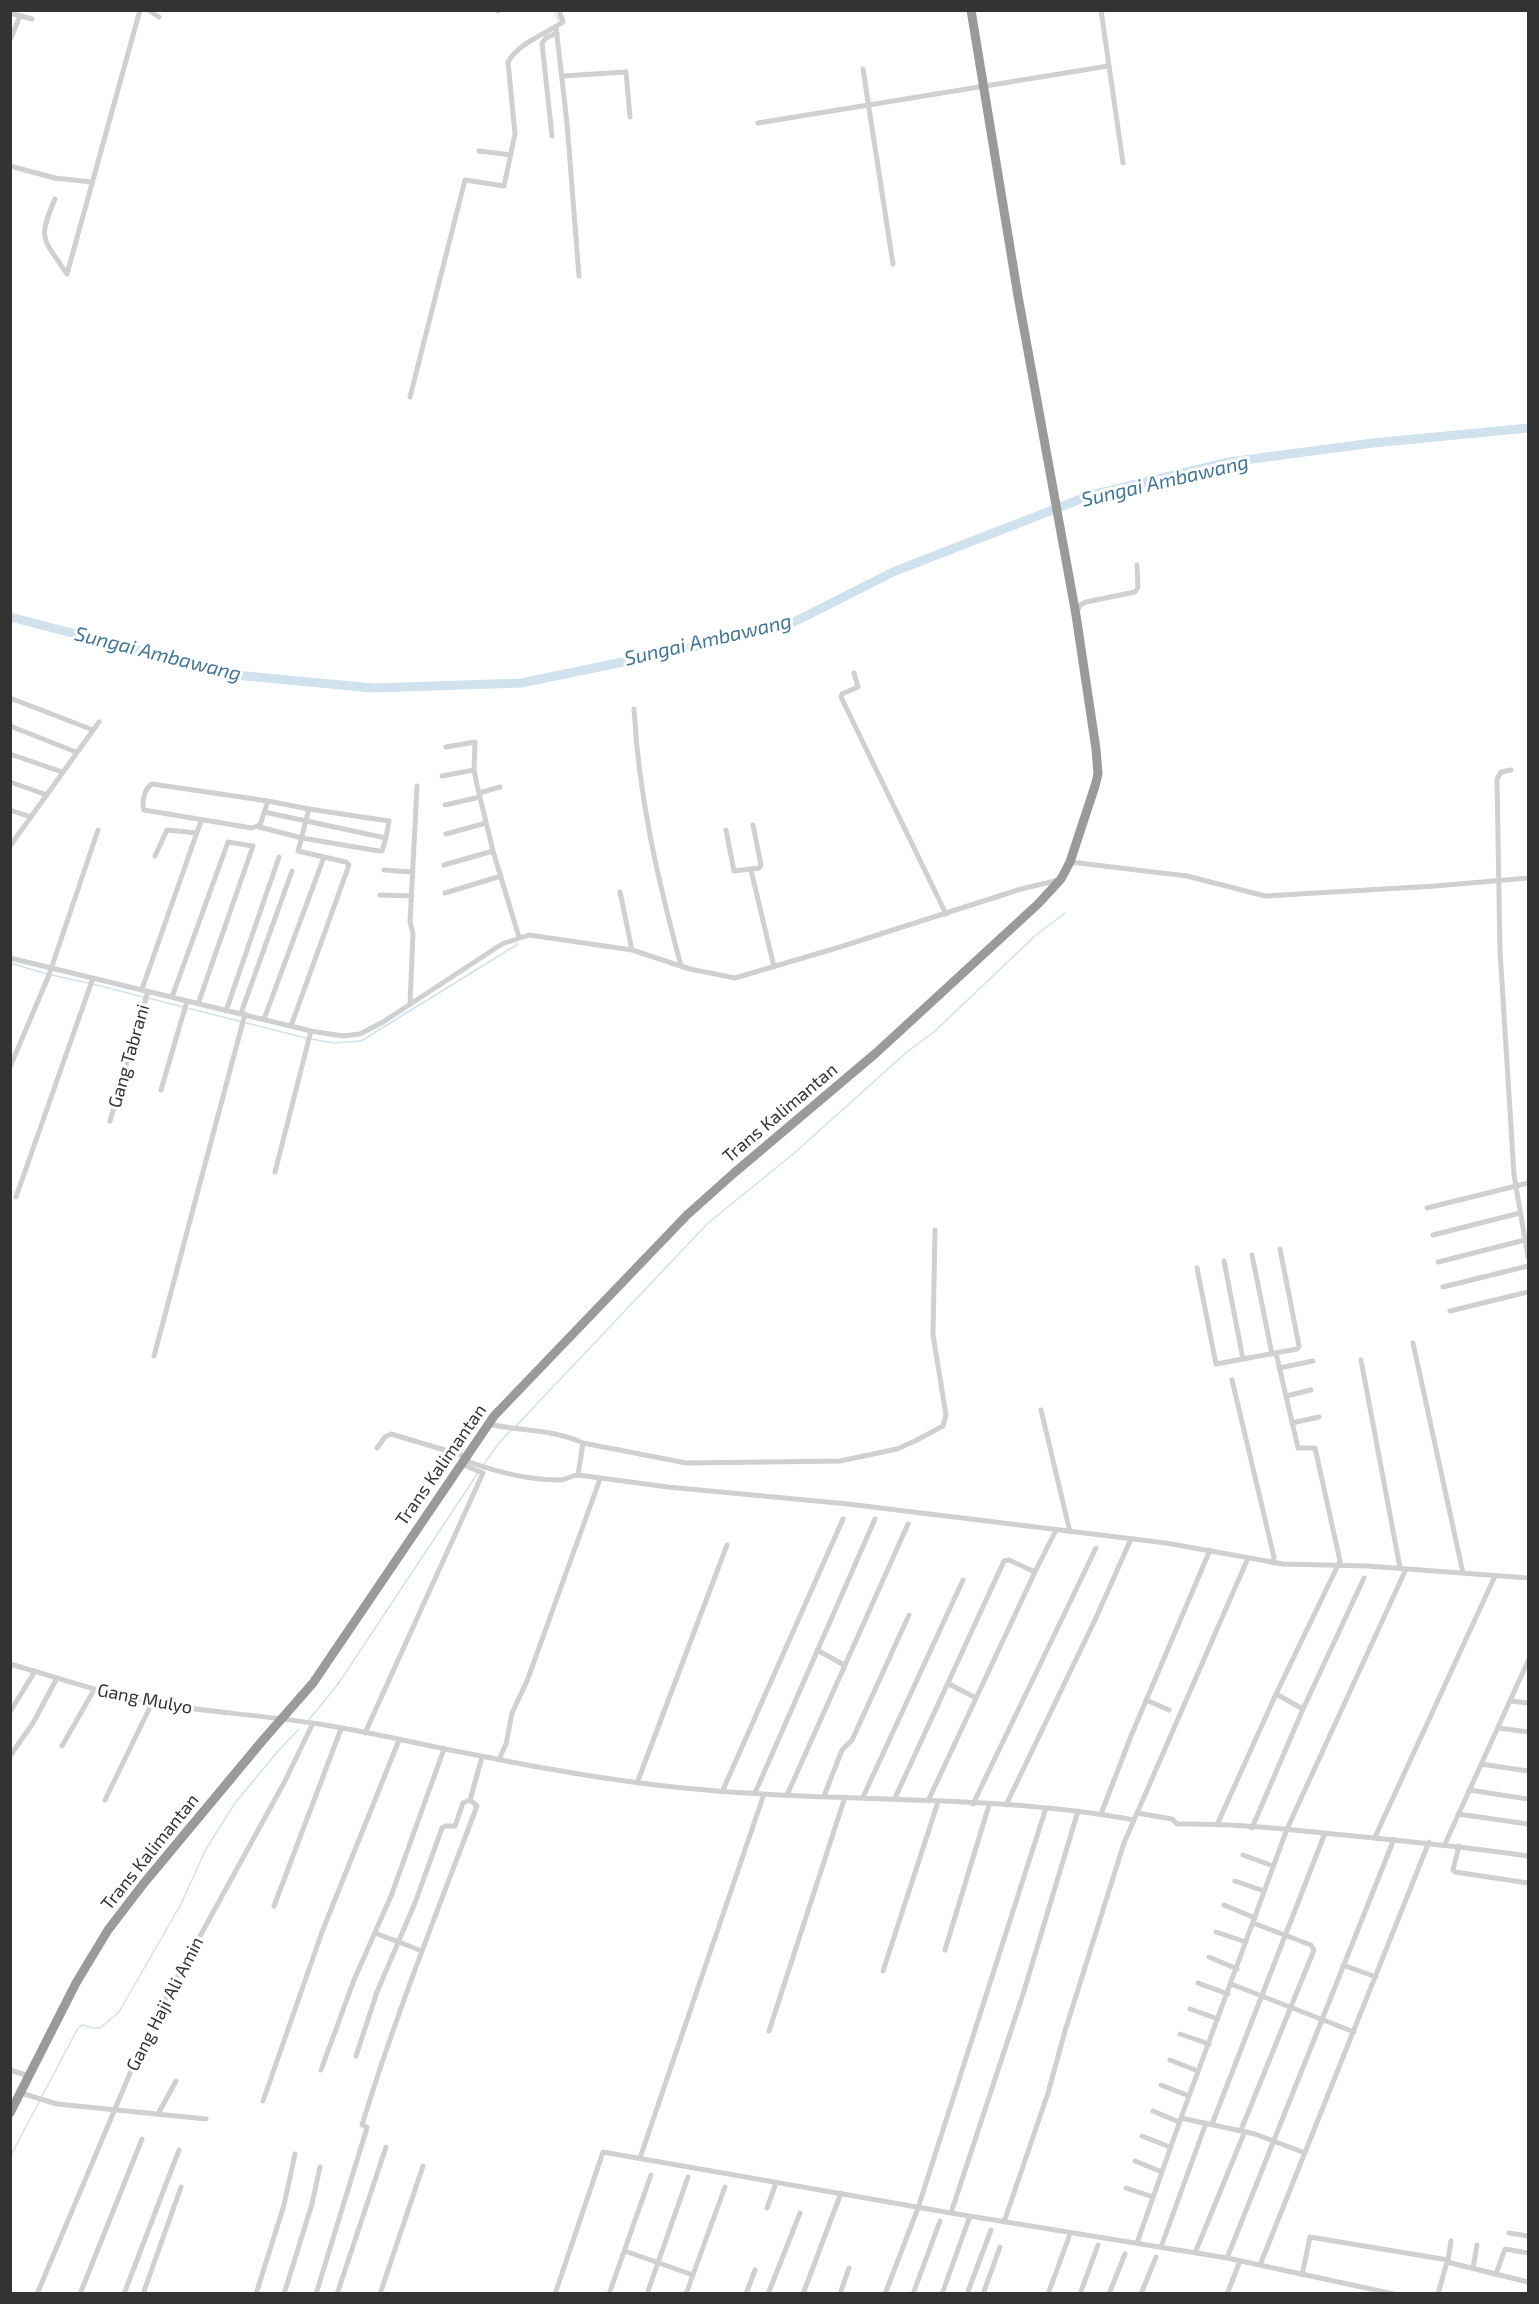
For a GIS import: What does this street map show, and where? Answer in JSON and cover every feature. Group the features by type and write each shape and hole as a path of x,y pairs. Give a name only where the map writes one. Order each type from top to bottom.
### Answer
{"highway":[{"name":"Trans Kalimantan","path":"10,2113 76,1983 108,1930 144,1883 328,1662 488,1424 687,1215 876,1053 1038,904 1061,879 1070,862 1091,802 1098,774 1095,736 971,10"}],"street":[{"path":"55,199 44,225 44,236 67,274 140,10"},
{"path":"148,10 159,17"},
{"path":"559,10 562,76 579,276"},
{"path":"1101,10 1123,163"},
{"path":"10,13 32,19"},
{"path":"10,40 20,16"},
{"path":"552,136 542,43 559,26"},
{"path":"410,397 465,180 504,186 515,134 508,62 521,49 559,26"},
{"path":"758,123 1108,66"},
{"path":"863,69 892,264"},
{"path":"562,76 626,72 630,117"},
{"path":"479,151 511,155"},
{"path":"10,166 55,178 91,182"},
{"path":"1076,615 1080,606 1086,602 1135,592 1138,587 1137,566"},
{"path":"854,673 858,687 842,694 841,697 946,914"},
{"path":"10,698 93,730"},
{"path":"634,709 637,751 648,831 681,966"},
{"path":"10,846 13,837 31,817 99,722"},
{"path":"10,726 76,752"},
{"path":"446,747 475,742 474,770 493,851 519,937"},
{"path":"10,754 62,772"},
{"path":"442,776 474,770"},
{"path":"1511,770 1501,772 1497,779 1498,881 1501,963 1516,1186 1528,1257"},
{"path":"10,782 47,795"},
{"path":"152,784 268,801 386,819 390,823 381,852 302,838 259,827 201,821 144,810 142,806 148,787 152,784"},
{"path":"410,1004 417,786"},
{"path":"445,805 500,787"},
{"path":"259,827 268,801"},
{"path":"291,1026 349,865 346,862 298,851 309,809"},
{"path":"10,810 31,817"},
{"path":"264,812 386,838"},
{"name":"Gang Tabrani","path":"110,1121 145,993 201,821"},
{"path":"446,834 486,823"},
{"path":"726,830 734,871 751,870 761,865 753,825"},
{"path":"10,1067 50,971 98,830"},
{"path":"155,856 167,830 197,833"},
{"path":"172,997 228,842 253,846 198,1004"},
{"path":"444,865 493,851"},
{"path":"226,1011 279,856"},
{"path":"264,1019 324,857"},
{"path":"1070,862 1186,876 1265,896 1528,878"},
{"path":"384,870 413,872"},
{"path":"751,870 774,967"},
{"path":"154,1356 242,1025 243,1014 292,871"},
{"path":"445,893 501,876"},
{"path":"10,958 50,971 172,997 185,1005 198,1004 291,1026 310,1036 343,1036 356,1035 374,1028 502,944 519,937 541,937 632,950 681,966 735,978 1021,889 1061,879"},
{"path":"620,892 632,950"},
{"path":"380,895 412,896"},
{"path":"16,1197 92,981"},
{"path":"161,1090 185,1005"},
{"path":"275,1172 310,1036"},
{"path":"1427,1208 1528,1183"},
{"path":"1433,1235 1521,1213"},
{"path":"488,1424 686,1463 831,1461 897,1449 943,1426 946,1415 933,1335 935,1230"},
{"path":"1438,1262 1525,1240"},
{"path":"1197,1268 1216,1364 1297,1349 1299,1346 1280,1249"},
{"path":"1217,1825 1276,1694 1340,1562 1316,1449 1298,1448 1252,1255"},
{"path":"1224,1261 1243,1359"},
{"path":"1443,1287 1528,1266"},
{"path":"1450,1311 1528,1292"},
{"path":"1413,1343 1464,1573"},
{"path":"1137,2243 1287,1829 1403,1569 1361,1360"},
{"path":"1280,1368 1313,1361"},
{"path":"1232,1380 1274,1557 1273,1563"},
{"path":"1286,1396 1311,1390"},
{"path":"1041,1410 1070,1532"},
{"path":"1292,1423 1319,1417"},
{"path":"377,1448 387,1435 391,1434 463,1460 480,1469 548,1479 564,1480 573,1474 744,1495 848,1504 1131,1539 1210,1550 1273,1563 1528,1578"},
{"path":"578,1475 583,1443"},
{"path":"365,1733 440,1572 482,1474 480,1469"},
{"path":"499,1759 506,1744 512,1713 527,1681 600,1479"},
{"path":"722,1792 843,1519"},
{"path":"755,1793 875,1519"},
{"path":"787,1795 908,1524"},
{"path":"928,1801 1056,1530"},
{"path":"1006,1805 1100,1610 1131,1539"},
{"path":"637,1783 661,1709 727,1545"},
{"path":"974,1804 1096,1548"},
{"path":"1101,1814 1146,1700 1210,1550"},
{"path":"1004,2222 1048,2093 1111,1883 1134,1820 1248,1558"},
{"path":"895,1798 1005,1560 1035,1572"},
{"path":"1375,1837 1495,1576"},
{"path":"1252,1828 1303,1709 1364,1578"},
{"path":"863,1797 963,1581"},
{"path":"824,1796 842,1750 852,1740 909,1615"},
{"path":"817,1650 844,1665"},
{"path":"1445,1844 1510,1701 1525,1675 1528,1661"},
{"name":"Gang Mulyo","path":"10,1664 94,1690 152,1703 311,1723 637,1783 722,1792 895,1798 1006,1805 1078,1811 1134,1820"},
{"path":"10,1712 35,1671"},
{"path":"10,1756 33,1723 57,1678"},
{"path":"949,1684 976,1698"},
{"path":"62,1746 94,1690"},
{"path":"1276,1694 1303,1709"},
{"path":"1146,1700 1169,1710"},
{"path":"1510,1701 1528,1703"},
{"path":"105,1800 152,1703"},
{"name":"Gang Haji Ali Amin","path":"37,2294 85,2184 113,2109 147,2033 285,1781 311,1723"},
{"path":"1498,1728 1528,1732"},
{"path":"274,1906 341,1729"},
{"path":"263,2101 322,1932 399,1740"},
{"path":"321,2070 354,1980 391,1896 444,1749"},
{"path":"470,1800 482,1756"},
{"path":"1481,1764 1528,1771"},
{"path":"1469,1790 1528,1799"},
{"path":"640,2158 764,1794"},
{"path":"769,2031 846,1797"},
{"path":"356,2056 377,1992 399,1942 442,1828 456,1826 463,1803 470,1800"},
{"path":"316,2294 366,2131 367,2127 362,2125 368,2103 477,1806 470,1800"},
{"path":"883,1971 938,1802"},
{"path":"945,1950 989,1805"},
{"path":"885,2294 918,2208 1046,1808"},
{"path":"951,2213 1024,1991 1078,1811"},
{"path":"1137,1814 1172,1819 1177,1824 1287,1829 1375,1837 1528,1856"},
{"path":"1458,1814 1528,1824"},
{"path":"1161,2247 1209,2124 1263,1996 1284,1935 1325,1833"},
{"path":"1227,2258 1394,1839"},
{"path":"1260,2265 1429,1842"},
{"path":"1459,1846 1453,1870 1455,1872 1528,1882"},
{"path":"1243,1855 1274,1866"},
{"path":"1235,1881 1264,1891"},
{"path":"1195,2253 1314,1948 1224,1905"},
{"path":"1216,1932 1246,1942"},
{"path":"375,1933 422,1951"},
{"path":"1209,1957 1237,1969"},
{"path":"1342,1965 1376,1977"},
{"path":"1198,1983 1228,1994"},
{"path":"1231,1984 1354,2032"},
{"path":"1190,2009 1218,2019"},
{"path":"1180,2034 1209,2044"},
{"path":"1170,2060 1198,2071"},
{"path":"10,2070 29,2076"},
{"path":"158,2114 176,2081"},
{"path":"1161,2085 1189,2096"},
{"path":"21,2093 39,2100 206,2119"},
{"path":"1153,2111 1180,2120 1209,2124 1273,2139 1305,2152"},
{"path":"1142,2136 1170,2147"},
{"path":"80,2294 142,2139"},
{"path":"337,2294 387,2147"},
{"path":"124,2294 178,2150"},
{"path":"555,2294 603,2152 918,2208 1227,2258 1394,2294"},
{"path":"256,2294 284,2205 296,2154"},
{"path":"1135,2161 1162,2172"},
{"path":"380,2294 423,2166"},
{"path":"284,2294 312,2204 320,2167"},
{"path":"609,2294 651,2175"},
{"path":"647,2294 688,2177"},
{"path":"767,2208 776,2183"},
{"path":"143,2294 181,2187"},
{"path":"686,2294 725,2187"},
{"path":"1126,2188 1153,2197"},
{"path":"803,2294 841,2193"},
{"path":"768,2294 800,2213"},
{"path":"942,2294 970,2216"},
{"path":"913,2294 940,2221"},
{"path":"967,2294 991,2230"},
{"path":"1509,2233 1528,2236"},
{"path":"1048,2294 1069,2237"},
{"path":"1302,2275 1310,2237 1447,2261 1528,2282"},
{"path":"1438,2294 1451,2241"},
{"path":"1080,2294 1098,2245"},
{"path":"1473,2268 1478,2245"},
{"path":"982,2294 1000,2247"},
{"path":"1496,2274 1506,2249 1528,2253"},
{"path":"625,2251 693,2275"},
{"path":"1109,2294 1125,2254"},
{"path":"1142,2294 1156,2256"},
{"path":"1227,2294 1240,2261"},
{"path":"840,2294 849,2268"},
{"path":"746,2294 755,2270"}],"waterway":[{"path":"554,10 559,21"},
{"name":"Sungai Ambawang","path":"10,617 235,675 373,688 521,683 672,652 790,624 893,572 1091,495 1229,462 1373,443 1528,428"},
{"path":"515,1427 708,1223 792,1155 907,1052 935,1031 1036,935 1065,913"},
{"path":"311,1039 334,1043 361,1041 518,944"},
{"path":"10,963 47,974"},
{"path":"52,975 88,983"},
{"path":"93,984 143,997"},
{"path":"148,998 306,1038"},
{"path":"484,1464 511,1430"},
{"path":"308,1721 338,1684 478,1473"},
{"path":"41,2098 78,2028 82,2025 100,2028 119,2012 181,1904 206,1849 235,1803 299,1729"},
{"path":"10,2157 39,2102"}]}
